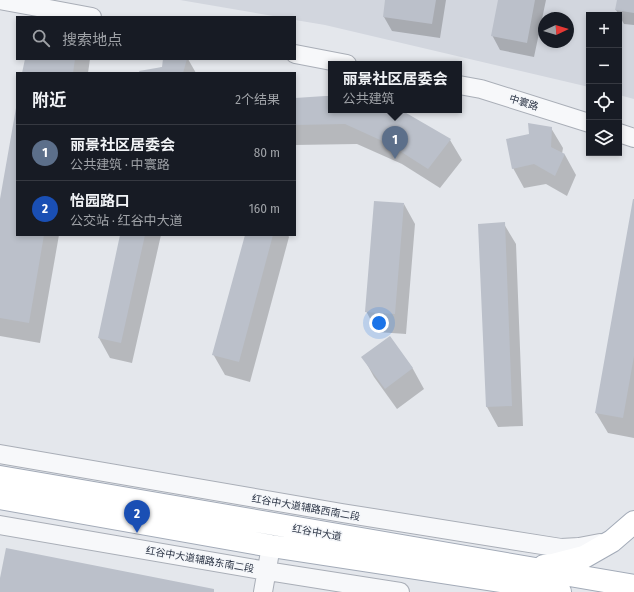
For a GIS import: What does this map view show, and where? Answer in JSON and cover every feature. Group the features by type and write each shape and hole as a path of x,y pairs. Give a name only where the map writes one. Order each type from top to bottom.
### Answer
{"main road":[{"name":"红谷中大道","path":"1,488 271,546 517,575 634,586"},
{"name":"红谷中大道","path":"1,488 517,575 560,592"},
{"path":"517,575 584,557 612,541 634,522"},
{"path":"517,575 537,592"}],"street":[{"path":"0,0 87,16"},
{"path":"296,54 332,61"},
{"name":"中寰路","path":"462,86 481,89 586,122"},
{"path":"622,134 634,138"},
{"name":"红谷中大道辅路西南二段","path":"0,454 342,513 561,548 579,547 612,541"},
{"name":"红谷中大道辅路东南二段","path":"0,525 267,571 400,592"},
{"path":"263,592 271,546"}],"shaded area":[{"path":"180,0 634,0 634,99 622,96 622,12 586,12 586,86 325,25 296,20 296,16 273,16"}],"building":[{"path":"385,0 436,0 432,24 383,17"},
{"path":"498,0 535,0 527,43 491,36"},
{"path":"617,0 634,0 634,13 615,10"},
{"path":"25,60 75,60 73,72 22,72"},
{"path":"163,60 187,60 183,72 139,71 162,67"},
{"path":"328,96 328,113 406,113 451,139 428,169 389,144 345,124 296,125 296,98"},
{"path":"16,108 16,236 44,236 29,323 0,318 0,199"},
{"path":"528,123 552,127 551,147 565,154 555,176 534,164 512,169 506,139 529,134"},
{"path":"633,199 634,356 623,418 595,413"},
{"path":"374,201 404,203 395,314 365,312"},
{"path":"505,222 512,406 486,407 478,224"},
{"path":"120,236 145,236 121,343 98,338"},
{"path":"245,236 273,236 239,362 212,355"},
{"path":"390,336 413,368 385,389 361,357"},
{"path":"6,548 214,589 214,592 0,592 0,578"}],"place":[{"name":"丽景社区居委会","path":"395,159"},
{"name":"怡园路口","path":"137,533"}]}
